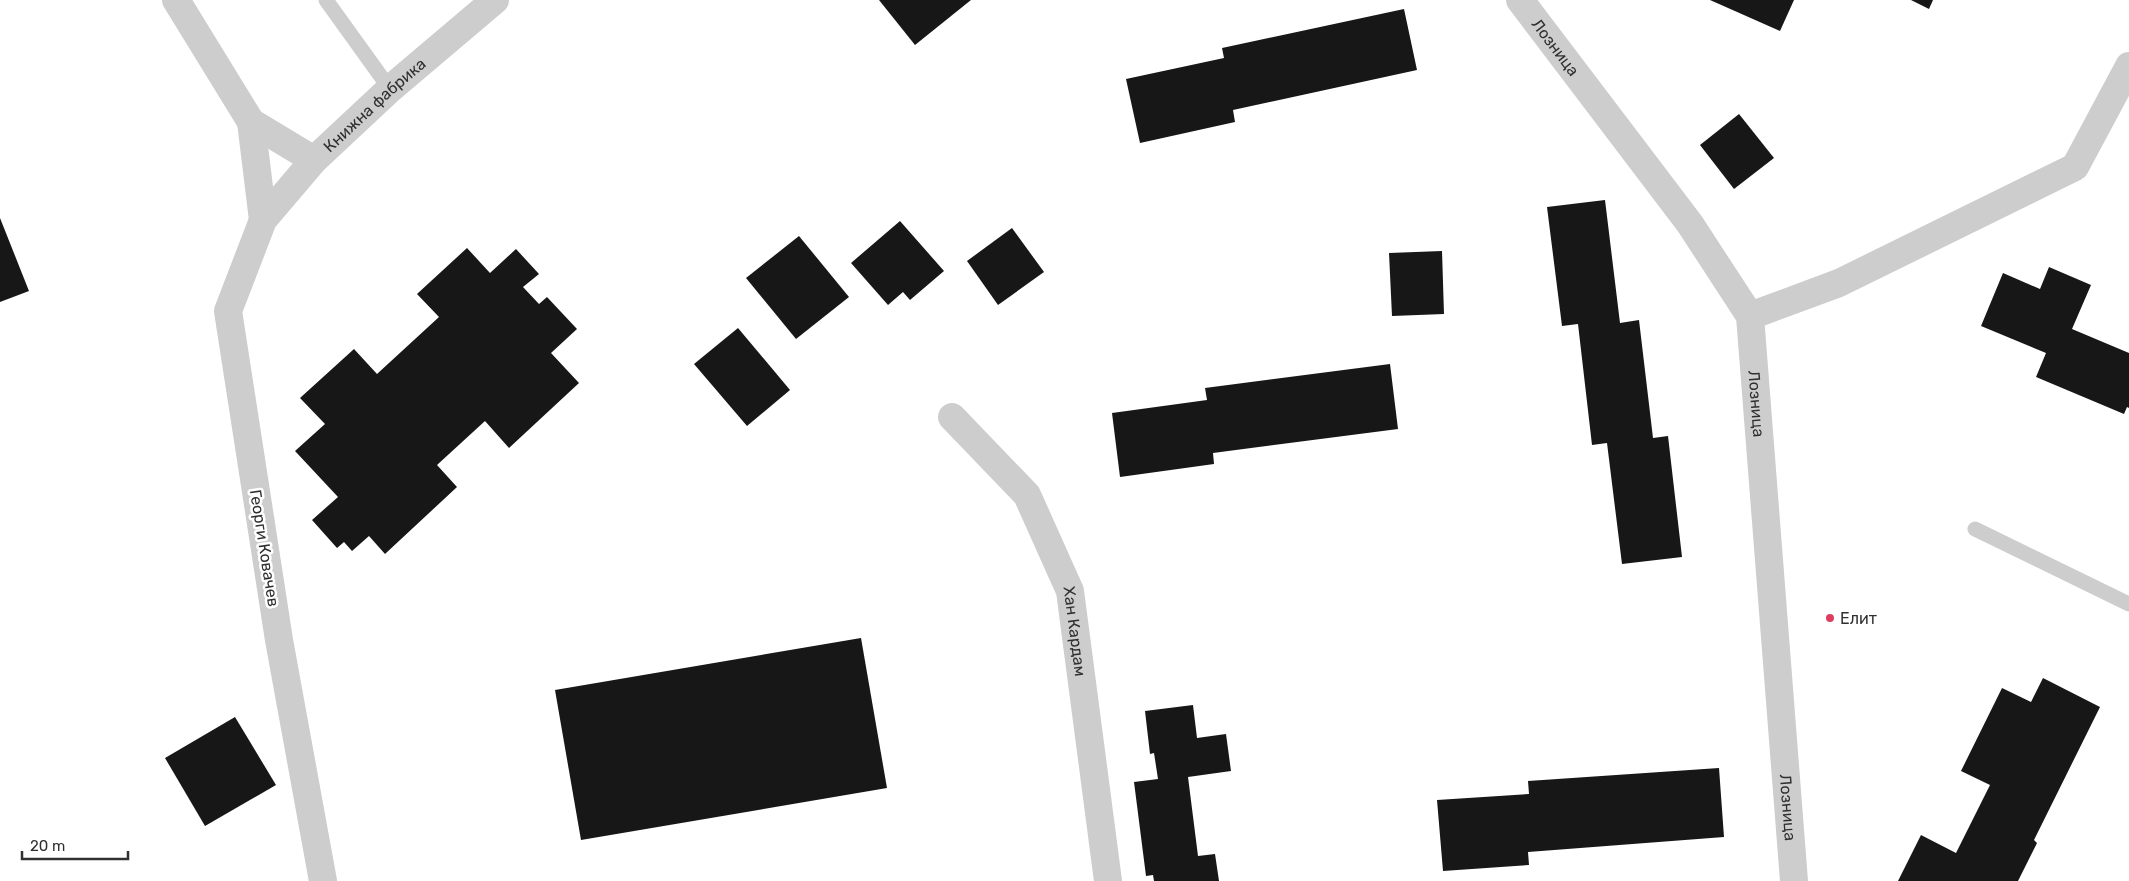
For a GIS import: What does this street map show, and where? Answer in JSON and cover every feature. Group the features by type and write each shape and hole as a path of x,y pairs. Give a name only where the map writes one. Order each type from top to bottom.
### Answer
{"street":[{"path":"176,0 251,122 263,220"},
{"name":"Книжна фабрика","path":"263,220 314,160 390,89 495,0"},
{"name":"Лозница","path":"1520,0 1690,224 1750,316 1794,881"},
{"path":"1750,316 1839,283 2075,167 2129,66"},
{"path":"251,122 314,160"},
{"name":"Георги Ковачев","path":"263,220 228,311 279,640 323,881"},
{"name":"Хан Кардам","path":"952,417 1027,495 1070,591 1108,881"}],"lane":[{"path":"326,0 390,89"},
{"path":"1975,530 2129,604"}],"building":[{"path":"879,0 971,0 915,45"},
{"path":"1710,0 1794,0 1780,31"},
{"path":"1911,0 1933,0 1929,9"},
{"path":"1404,9 1417,70 1233,110 1235,122 1140,143 1126,79 1224,58 1222,48"},
{"path":"1739,114 1774,158 1734,189 1700,145"},
{"path":"1605,200 1620,323 1639,320 1653,438 1668,436 1682,557 1622,564 1607,443 1592,445 1578,324 1562,326 1547,207"},
{"path":"0,218 29,291 0,302"},
{"path":"900,221 944,271 910,300 903,292 888,305 851,263"},
{"path":"1012,228 1044,272 998,305 967,261"},
{"path":"799,236 849,297 796,339 746,278"},
{"path":"467,248 490,273 516,249 539,274 523,287 539,304 547,297 577,329 551,353 579,383 509,448 485,421 437,465 457,487 385,554 369,536 352,551 344,542 337,548 312,520 338,497 295,451 325,424 300,398 354,349 377,374 439,317 417,294"},
{"path":"1442,251 1444,314 1392,316 1389,253"},
{"path":"2049,267 2091,285 2072,329 2129,353 2129,408 2127,407 2124,414 2036,377 2046,353 1981,326 2003,273 2040,289"},
{"path":"738,328 790,390 747,426 694,364"},
{"path":"1390,364 1398,429 1213,453 1214,464 1120,477 1112,413 1207,400 1205,388"},
{"path":"861,638 887,788 581,840 555,690"},
{"path":"2043,678 2100,707 2034,840 2037,843 2018,881 1898,881 1921,835 1956,853 1990,785 1961,771 2002,688 2031,702"},
{"path":"1193,705 1197,738 1226,734 1231,771 1188,777 1198,856 1215,854 1219,881 1154,881 1153,875 1146,876 1134,782 1158,779 1154,753 1150,754 1145,711"},
{"path":"235,717 276,785 205,826 165,758"},
{"path":"1719,768 1724,837 1528,852 1529,865 1443,871 1437,800 1529,794 1528,781"}],"place":[{"name":"Елит","path":"1830,618"}]}
